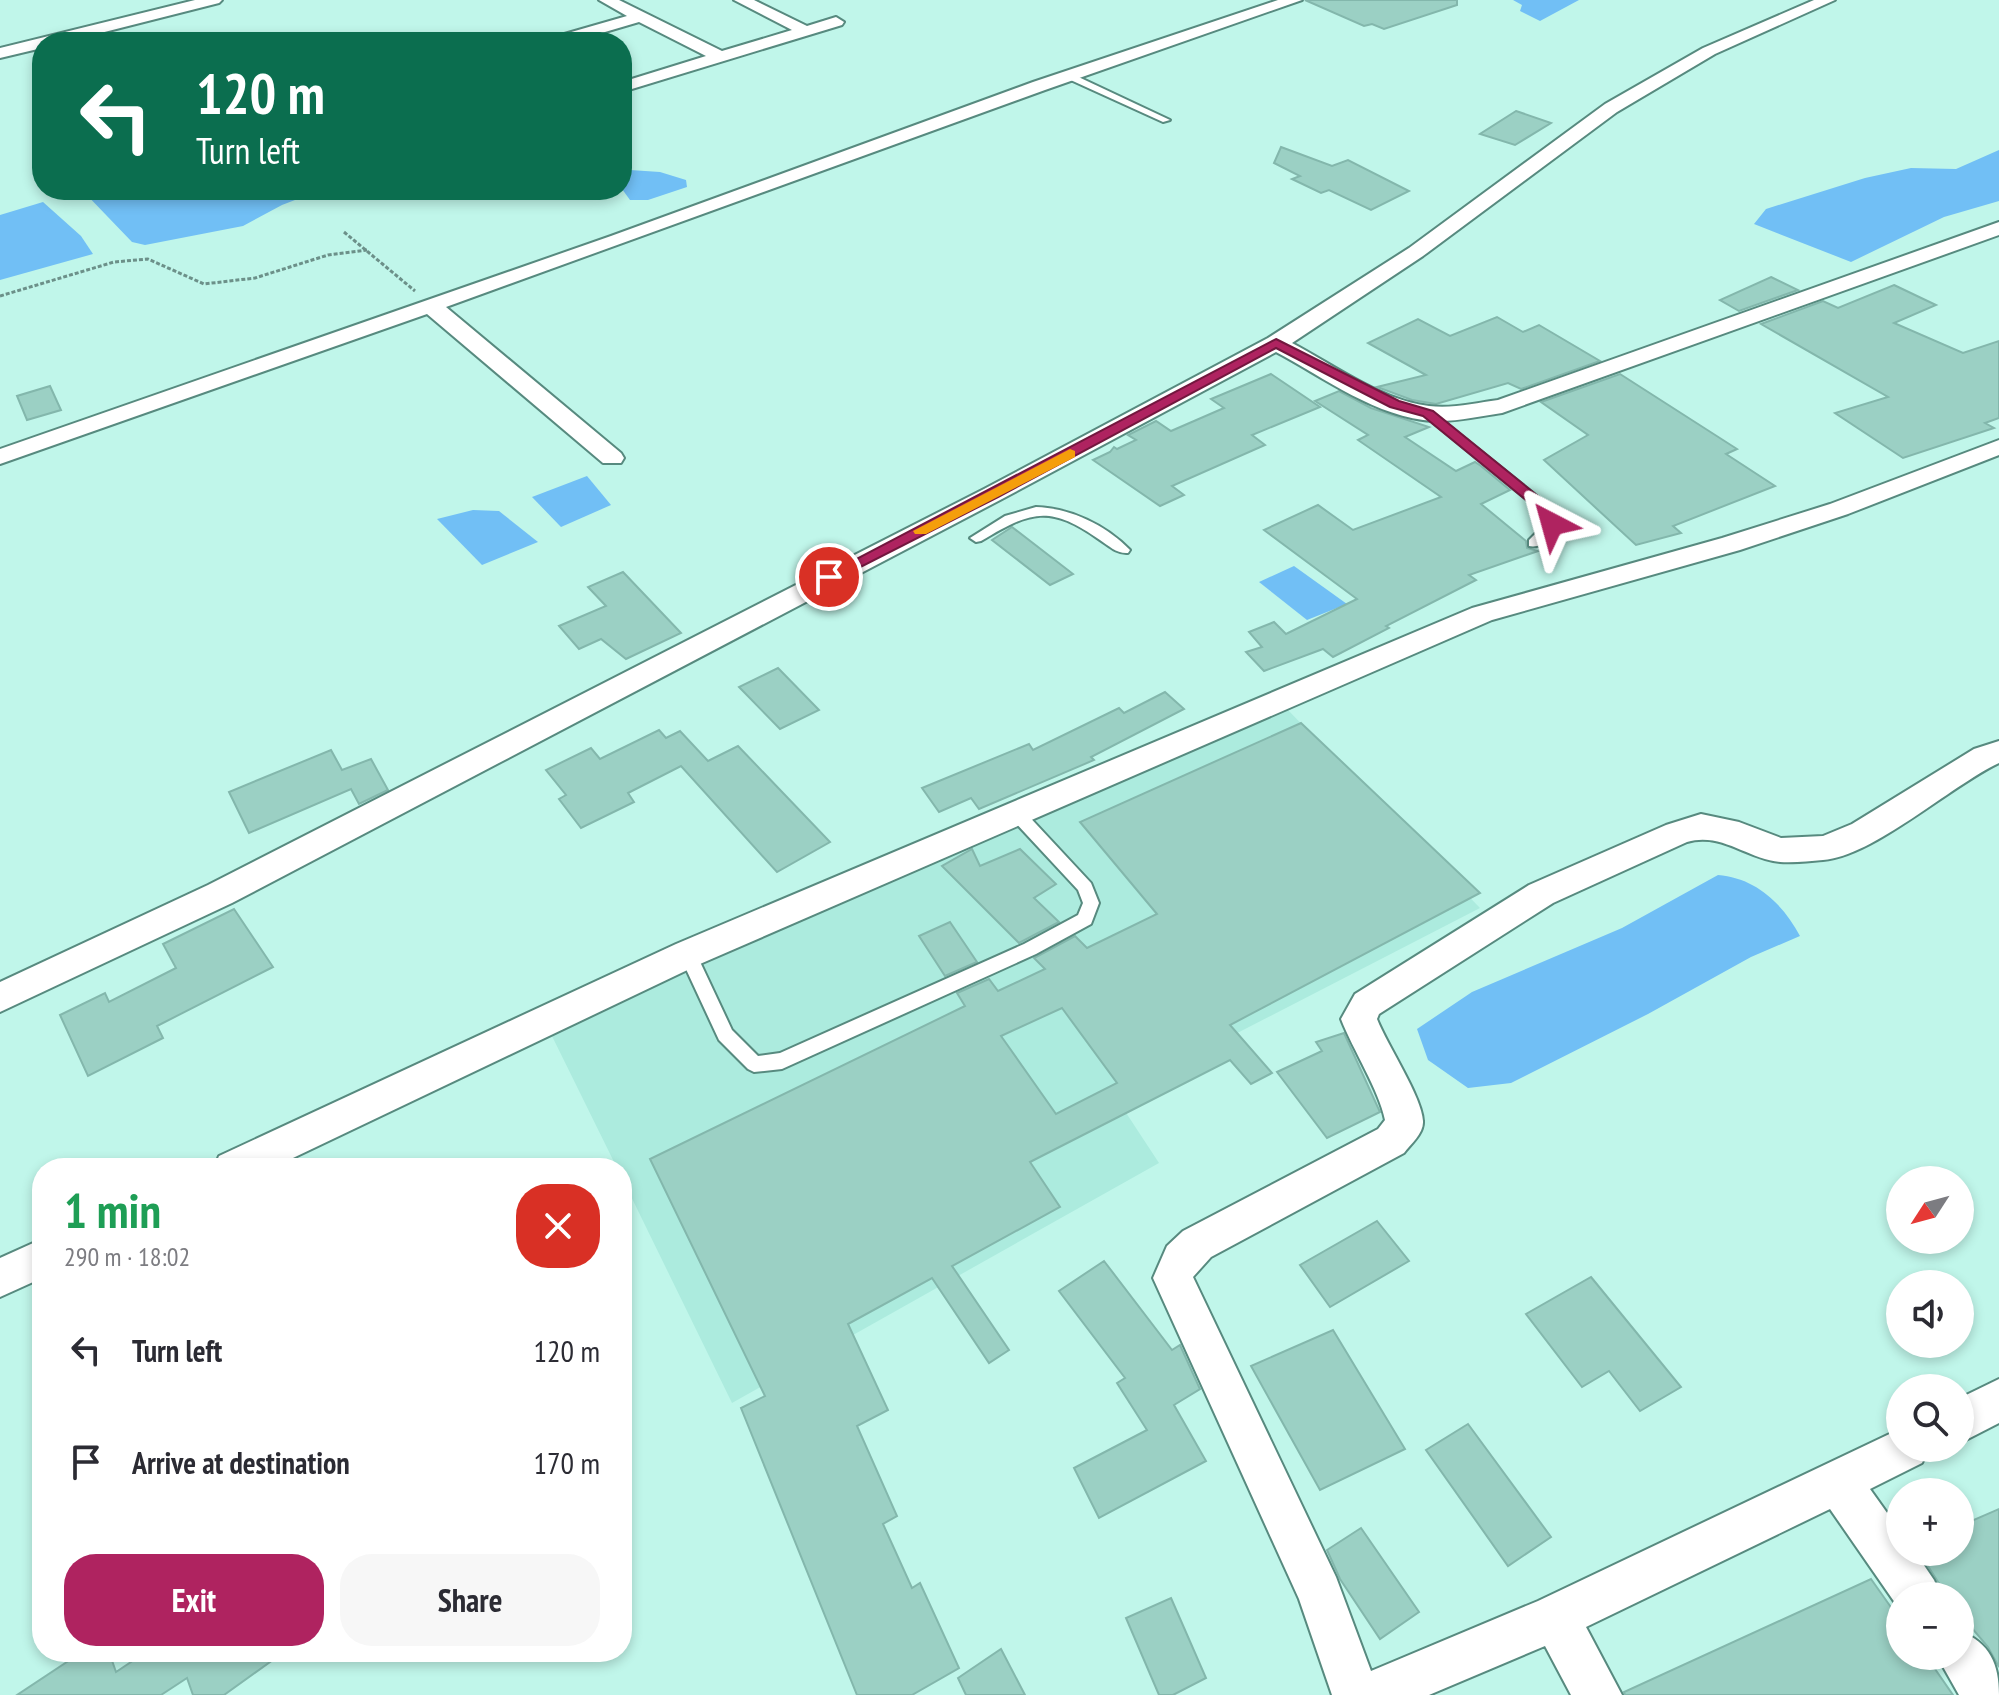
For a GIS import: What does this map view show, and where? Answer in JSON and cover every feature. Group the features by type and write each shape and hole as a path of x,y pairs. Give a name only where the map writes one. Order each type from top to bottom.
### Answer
{"street":[{"path":"84,32 214,0"},
{"path":"607,0 721,57"},
{"path":"742,0 806,31"},
{"path":"0,457 263,362 621,239 1067,75 1294,0"},
{"path":"0,998 234,887 993,494 1276,343 1416,252 1611,108 1709,51 1827,0"},
{"path":"588,32 641,17"},
{"path":"632,84 836,22"},
{"path":"0,53 32,45"},
{"path":"1276,343 1394,404 1428,413 1502,406 1999,228"},
{"path":"430,305 612,458"},
{"path":"254,1158 688,954 1482,614 1731,544 1839,509 1999,447"},
{"path":"1356,1695 1320,1593 1173,1278 1181,1259 1197,1244 1391,1141 1405,1124 1401,1106 1372,1052 1359,1019 1367,1004 1541,894 1677,833 1701,826 1739,834 1779,850 1827,848 1863,832 1999,752"},
{"path":"0,1278 32,1263"},
{"path":"1974,1413 1999,1400"},
{"path":"1371,1695 1555,1618 1886,1459"},
{"path":"1839,1483 1908,1582"},
{"path":"1555,1618 1598,1695"},
{"path":"1970,1670 1988,1695"}],"lane":[{"path":"1067,75 1166,120"},
{"path":"1428,413 1549,512 1552,524 1546,535 1534,543"},
{"path":"993,494 1020,514"},
{"path":"976,538 1020,514 1044,511 1076,518 1123,550"},
{"path":"688,954 725,1035 754,1064 782,1061 1030,949 1085,919 1091,903 1085,887 1017,814"}],"path":[{"path":"344,232 430,305"},
{"path":"0,296 114,262 148,259 204,284 255,278 328,255 367,250"}],"shaded area":[{"path":"1513,0 1579,0 1540,21 1520,11 1522,5"},
{"path":"1999,150 1999,201 1944,217 1851,262 1754,224 1766,209 1865,178 1911,168 1956,169"},
{"path":"632,170 660,172 686,180 687,187 648,200 632,200"},
{"path":"92,200 295,200 243,226 145,245 132,242"},
{"path":"43,202 81,236 93,254 0,280 0,215"},
{"path":"587,476 611,505 561,527 532,497"},
{"path":"473,510 499,511 538,542 482,565 437,519"},
{"path":"1294,566 1347,604 1307,620 1259,582"},
{"path":"1287,709 1480,908 1115,1096 1159,1163 732,1403 632,1198 632,1158 612,1158 549,1030"},
{"path":"1718,875 1744,881 1767,895 1777,903 1800,936 1751,957 1648,1014 1511,1083 1468,1088 1428,1060 1417,1029 1472,992 1622,928"}],"building":[{"path":"1305,0 1457,0 1457,5 1384,29 1372,24 1364,26"},
{"path":"1516,111 1551,123 1515,145 1480,134"},
{"path":"1281,147 1332,166 1348,160 1409,191 1371,210 1329,190 1321,193 1292,179 1300,176 1274,163"},
{"path":"1771,277 1798,290 1739,311 1720,300"},
{"path":"1894,285 1936,305 1894,323 1963,353 1999,341 1999,418 1985,423 1994,428 1903,458 1835,413 1888,397 1761,324 1823,301 1838,308"},
{"path":"1497,317 1523,332 1539,325 1600,361 1521,389 1508,383 1436,404 1412,400 1377,387 1426,375 1368,343 1418,319 1450,336"},
{"path":"1271,374 1320,407 1252,435 1265,445 1172,486 1184,495 1160,506 1093,460 1114,447 1117,449 1136,440 1128,435 1156,421 1171,431 1224,408 1211,399"},
{"path":"1620,374 1737,449 1726,454 1775,486 1673,526 1681,533 1636,545 1544,460 1588,435 1541,402"},
{"path":"50,386 61,410 27,420 17,396"},
{"path":"1339,391 1371,408 1429,427 1405,437 1456,471 1475,462 1481,466 1510,490 1481,504 1526,541 1527,548 1538,551 1469,575 1476,580 1333,657 1323,649 1264,671 1246,652 1262,647 1249,632 1274,622 1286,634 1357,599 1264,530 1318,505 1353,530 1441,497 1358,440 1368,435 1315,401"},
{"path":"1012,527 1073,574 1050,585 992,540"},
{"path":"623,572 681,633 626,659 601,639 579,649 559,626 606,606 588,587"},
{"path":"778,668 819,710 780,729 739,687"},
{"path":"1165,692 1184,709 1091,757 1094,760 979,809 971,798 939,812 922,788 1029,744 1033,750 1119,708 1124,713"},
{"path":"1301,723 1480,893 1230,1025 1272,1073 1251,1084 1230,1060 1030,1162 1060,1207 952,1266 1009,1350 989,1363 932,1278 848,1324 888,1410 857,1426 897,1516 883,1524 912,1588 920,1583 959,1668 912,1695 857,1695 741,1408 765,1396 650,1159 965,1006 957,993 989,979 998,991 1045,969 1034,958 1075,936 1087,948 1157,914 1080,822","holes":["1062,1008 1117,1083 1056,1114 1001,1036"]},
{"path":"659,730 666,738 680,731 708,761 738,746 830,842 777,872 681,766 628,793 634,802 581,828 559,799 566,795 546,770 591,748 600,759"},
{"path":"331,750 342,770 371,759 388,790 359,804 351,789 249,833 229,792"},
{"path":"972,849 980,866 1020,849 1056,884 1034,898 1059,922 1019,943 942,866"},
{"path":"234,909 273,967 157,1026 163,1038 88,1076 60,1015 105,993 109,1002 176,968 163,944"},
{"path":"950,922 977,962 945,976 919,936"},
{"path":"1344,1033 1380,1112 1327,1138 1277,1072 1322,1051 1316,1042"},
{"path":"1377,1221 1409,1261 1330,1307 1300,1265"},
{"path":"1104,1261 1172,1350 1180,1345 1200,1389 1174,1405 1206,1461 1099,1518 1074,1468 1147,1430 1117,1383 1125,1378 1059,1291"},
{"path":"1591,1277 1681,1387 1640,1411 1609,1371 1582,1387 1526,1314"},
{"path":"1333,1330 1405,1449 1320,1490 1251,1366"},
{"path":"1468,1424 1551,1537 1508,1566 1426,1450"},
{"path":"1999,1509 1999,1667 1974,1630 1974,1582 1938,1582 1928,1566 1974,1566 1974,1520"},
{"path":"1361,1528 1419,1612 1380,1639 1340,1579 1327,1550"},
{"path":"1871,1579 1886,1600 1886,1670 1936,1670 1953,1695 1625,1695 1624,1692"},
{"path":"1171,1598 1206,1678 1173,1695 1159,1695 1126,1618"},
{"path":"1001,1649 1025,1695 966,1695 958,1678"},
{"path":"67,1662 112,1662 116,1672 131,1662 270,1662 224,1695 193,1695 187,1678 161,1695 17,1695"}],"slow traffic":[{"path":"920,531 1070,454"}],"route":[{"path":"829,577 993,494 1276,343 1394,404 1428,413 1549,512 1552,524"}]}
